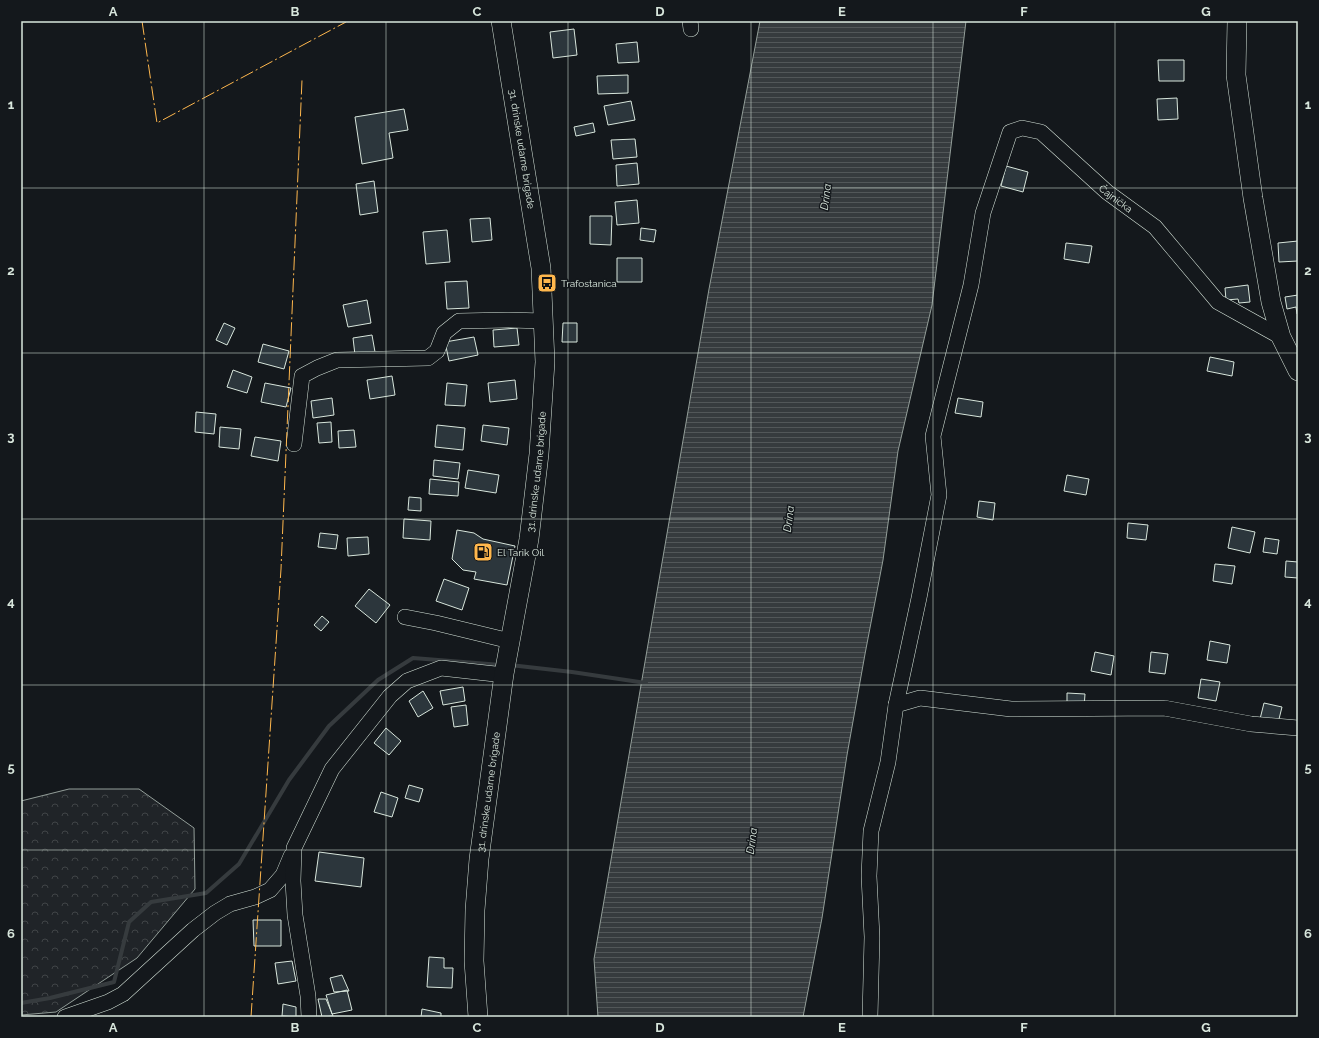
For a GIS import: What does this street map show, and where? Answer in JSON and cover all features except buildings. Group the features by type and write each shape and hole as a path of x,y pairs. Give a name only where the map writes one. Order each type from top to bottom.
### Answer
{"main road":[{"name":"31. drinske udarne brigade","path":"478,1017 474,961 475,910 479,859 504,670 529,539 540,454 545,362 540,268 502,21"},
{"path":"1237,21 1236,75 1253,198 1269,295 1281,337 1298,371"}],"street":[{"name":"Čajnička","path":"896,705 939,495 933,436 971,285 983,213 1010,132 1022,128 1041,132 1107,192 1155,227 1218,302 1281,337"},
{"path":"294,444 302,376 317,368 337,360 428,358 437,350 444,333 459,321 544,321"},
{"path":"405,617 510,641"},
{"path":"66,1017 108,1002 123,994 193,930 215,913 230,904 255,897 270,890 283,875 294,848 332,769 390,696 407,681 441,668 504,670"},
{"path":"870,1017 872,937 869,876 871,831 888,762 896,705 920,698 1011,709 1164,708 1251,724 1298,728"},
{"path":"294,848 293,881 295,915 308,996 309,1017"}],"green space":[{"path":"69,789 139,789 194,828 195,889 137,958 56,1012 21,1015 21,801"}],"water":[{"name":"Drina","path":"760,21 966,21 932,305 898,451 883,560 847,755 822,918 803,1017 598,1017 594,959 709,289"}],"waterway":[{"path":"21,1003 50,998 114,982 129,922 151,902 206,893 239,864 289,780 329,726 378,680 413,658 501,665"},
{"path":"510,665 646,683"}],"power":[{"path":"142,21 157,123 346,22"},
{"path":"251,1017 281,569 302,80"}],"place":[{"name":"Trafostanica","path":"547,283"},
{"name":"El Tarik Oil","path":"483,552"}]}
